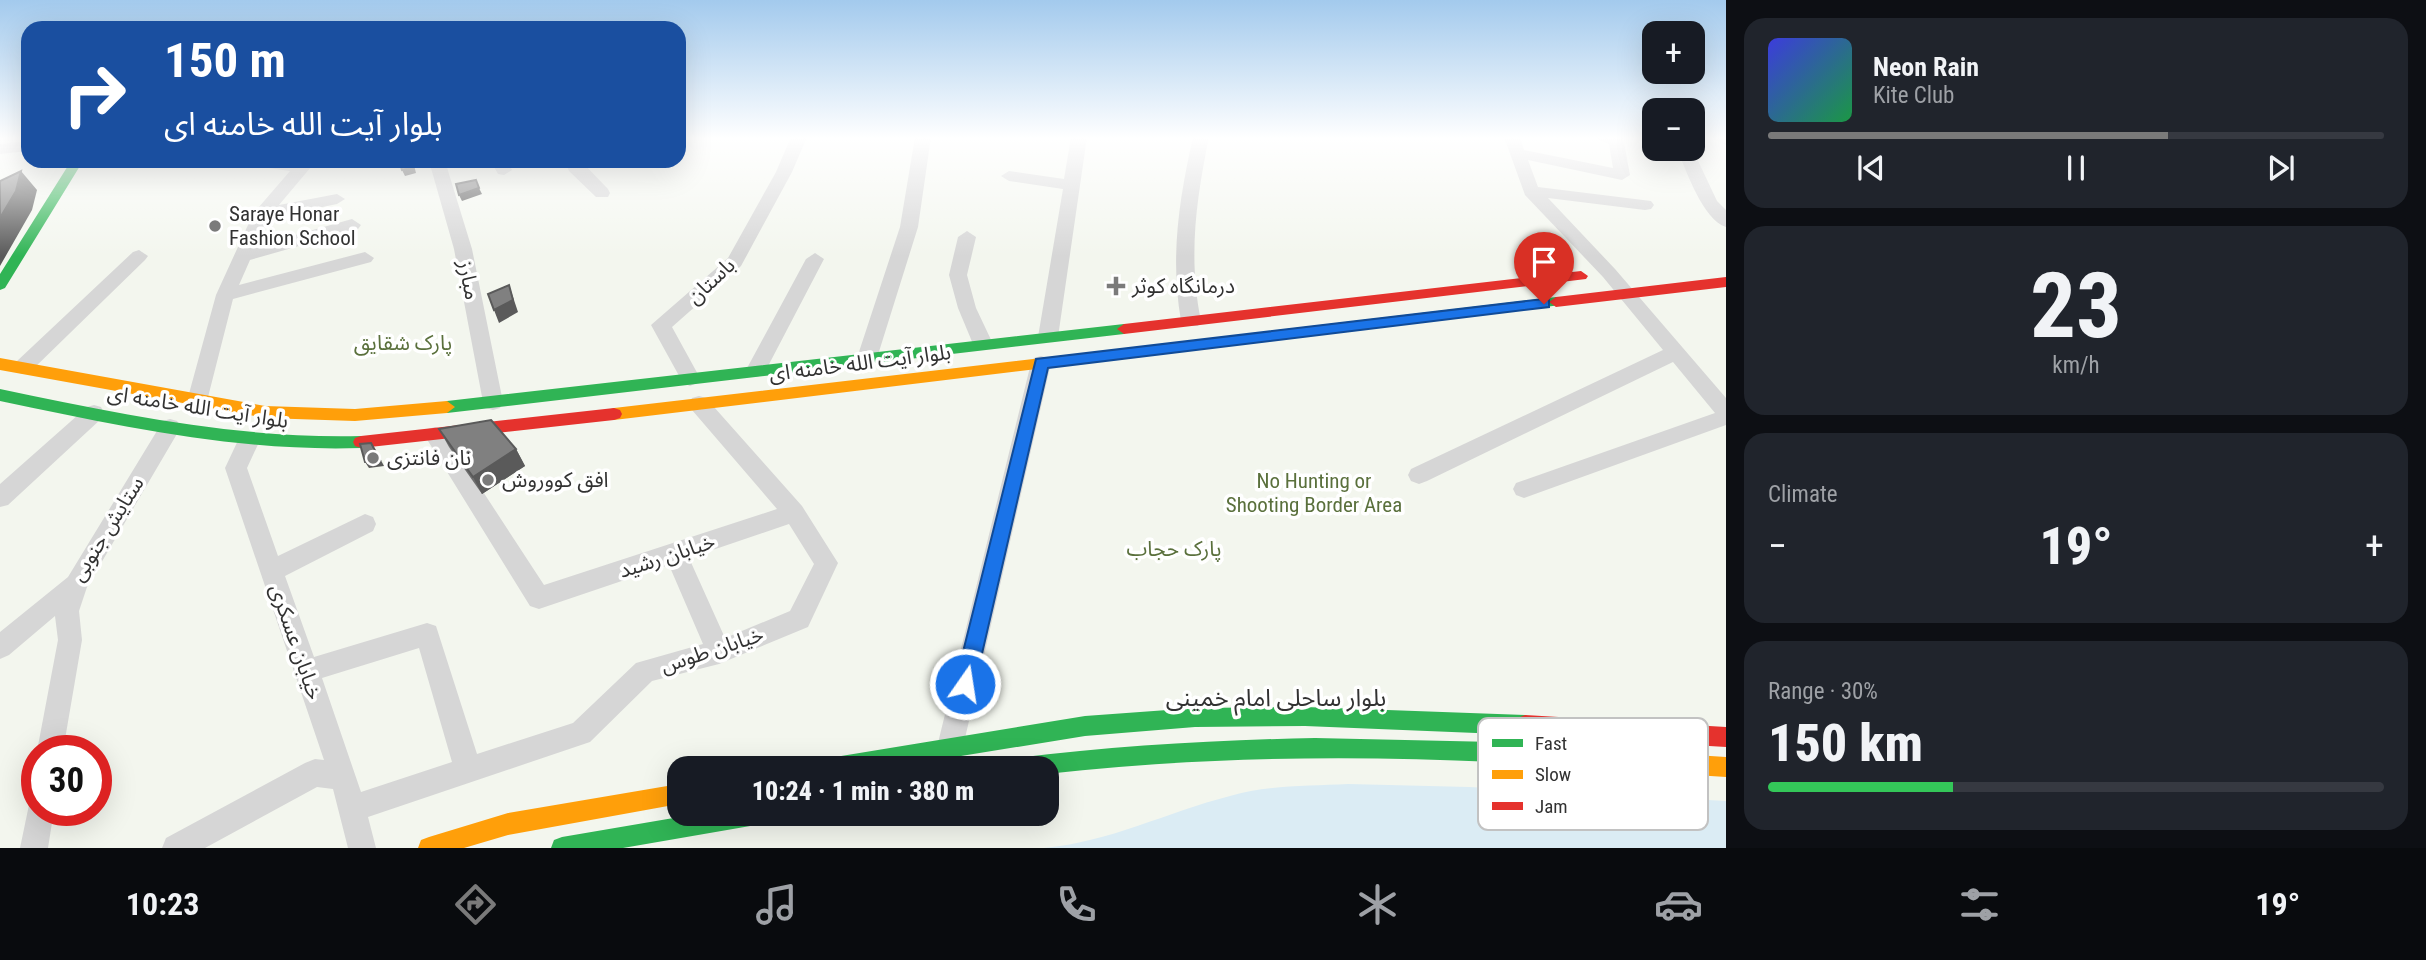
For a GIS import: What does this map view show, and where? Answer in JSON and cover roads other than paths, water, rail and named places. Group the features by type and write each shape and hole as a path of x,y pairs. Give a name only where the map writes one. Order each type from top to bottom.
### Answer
{"main road":[{"path":"0,285 67,177"},
{"name":"بلوار آیت الله خامنه ای","path":"0,364 265,412 355,415 493,402 1634,270"},
{"name":"بلوار آیت الله خامنه ای","path":"0,395 170,428 249,440 299,443 435,435 1726,282"},
{"path":"1345,717 1354,747"},
{"name":"بلوار ساحلی امام خمینی","path":"898,756 1086,726 1195,718 1345,717 1478,723"},
{"name":"بلوار ساحلی امام خمینی","path":"1708,736 1726,737"},
{"path":"1059,761 1094,755 1203,748 1354,747 1478,752"},
{"path":"1708,766 1726,767"},
{"path":"429,848 508,824 667,796"},
{"path":"562,848 688,826"}],"street":[{"path":"197,401 225,295 262,214 294,177"},
{"name":"مبارز","path":"446,177 493,402"},
{"path":"585,177 602,193"},
{"name":"باستان","path":"690,378 661,325 735,262 782,177"},
{"path":"867,358 909,227 917,177"},
{"path":"1013,177 1072,185"},
{"path":"1048,337 1073,177"},
{"path":"1191,321 1183,286 1182,250 1192,177"},
{"path":"1524,489 1726,414 1609,273 1531,191 1526,177"},
{"path":"1698,177 1710,203 1726,221"},
{"path":"1531,191 1645,205"},
{"path":"262,214 337,199"},
{"path":"243,256 352,225"},
{"path":"967,237 958,275 967,308 983,344"},
{"path":"23,367 139,256"},
{"path":"225,295 365,258"},
{"path":"756,370 815,259"},
{"path":"1419,475 1676,352"},
{"path":"950,747 1041,363"},
{"name":"خیابان طوس","path":"351,809 581,733 645,671 719,652 799,619 826,563 794,513 699,404"},
{"path":"0,498 94,413"},
{"name":"ستایش جنوبی","path":"0,647 76,584 170,428"},
{"name":"خیابان رشید","path":"435,435 539,598 794,513"},
{"name":"خیابان عسکری","path":"249,440 236,468 343,776 362,848"},
{"path":"272,571 365,524"},
{"path":"675,553 719,652"},
{"path":"53,735 70,640 68,611 76,584"},
{"path":"306,671 427,634 468,770"},
{"path":"176,848 316,773 343,776"},
{"path":"34,848 37,826"}],"place":[{"name":"Saraye Honar Fashion School","path":"215,226"},
{"name":"درمانگاه کوثر","path":"1116,286"},
{"name":"نان فانتزی","path":"373,458"},
{"name":"افق کووروش","path":"488,480"}],"park label":[{"name":"پارک شقایق","path":"403,343"},
{"name":"No Hunting or Shooting Border Area","path":"1314,493"},
{"name":"پارک حجاب","path":"1174,549"}]}
